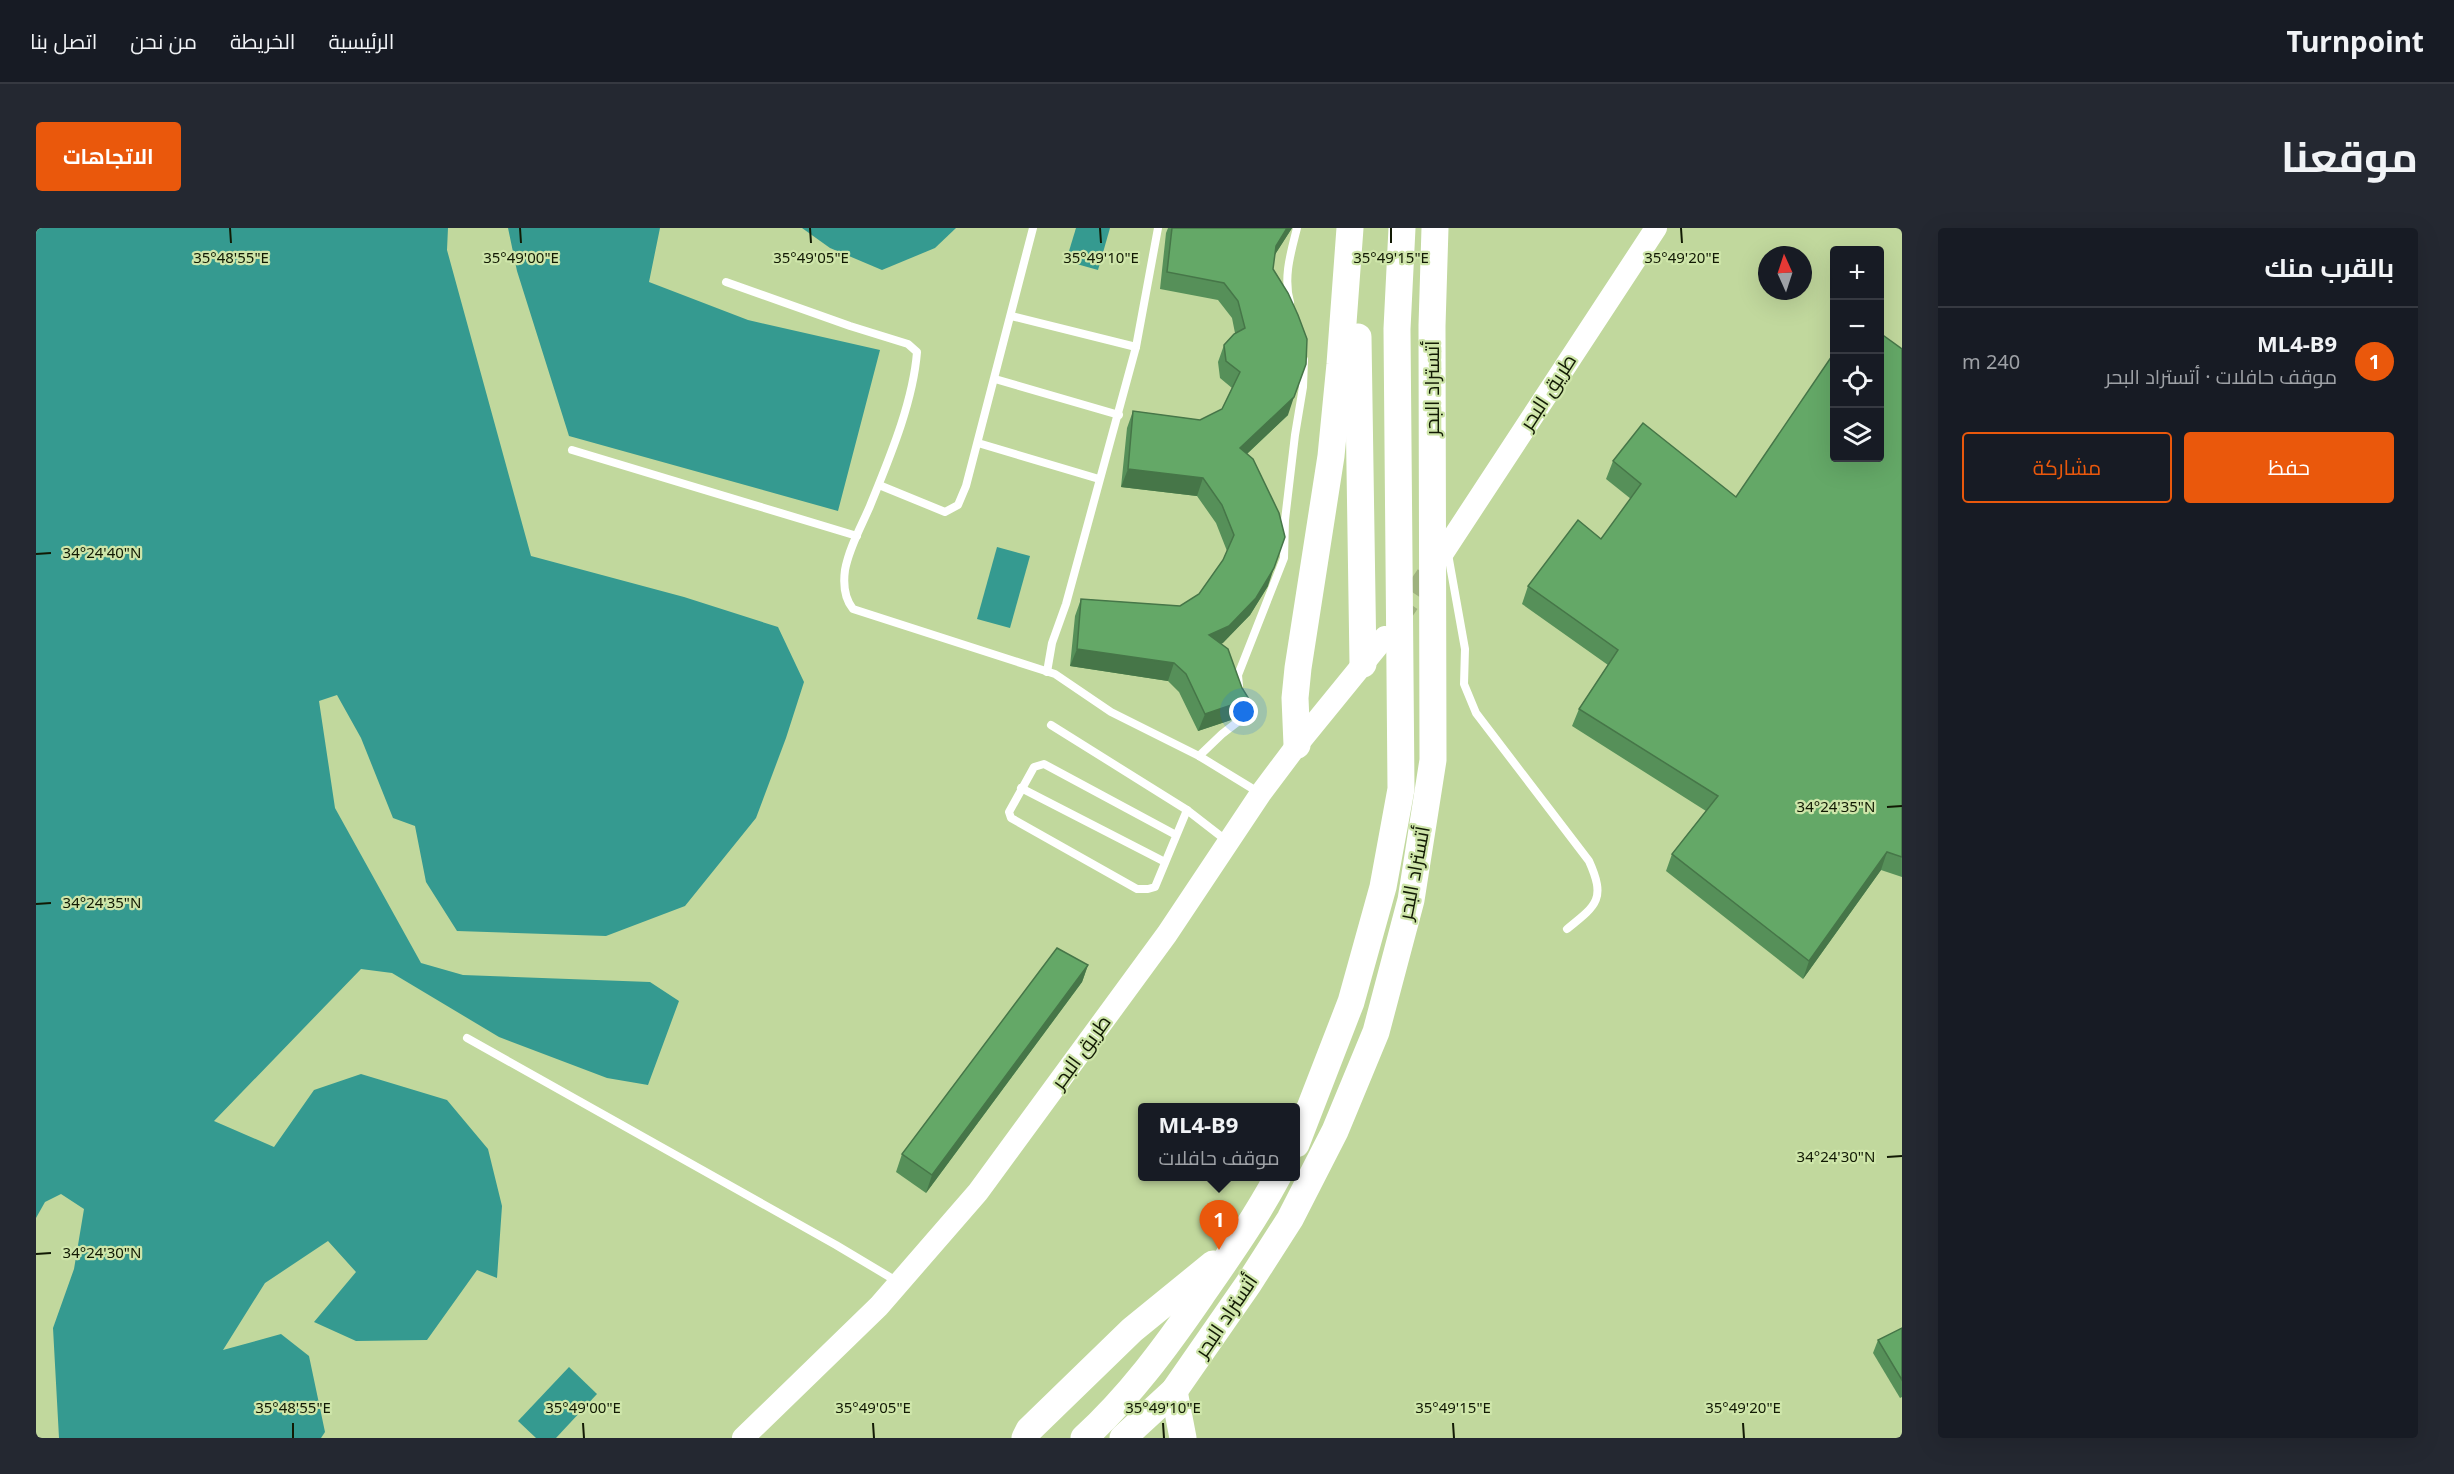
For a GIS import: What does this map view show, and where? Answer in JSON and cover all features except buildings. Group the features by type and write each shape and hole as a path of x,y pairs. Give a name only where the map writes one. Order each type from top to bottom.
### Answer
{"highway":[{"path":"1297,745 1295,710 1298,668 1331,456 1350,228"},
{"path":"1357,228 1363,664"},
{"name":"أتستراد البحر","path":"1300,1134 1351,1002 1383,887 1401,789 1397,329 1402,228"},
{"name":"أتستراد البحر","path":"1123,1438 1174,1391 1290,1219 1335,1131 1376,1032 1411,900 1429,793 1435,721 1432,510 1435,228"},
{"name":"أتستراد البحر","path":"1084,1438 1135,1385 1170,1341 1254,1221 1275,1181"},
{"path":"1025,1438 1029,1430 1132,1330 1239,1242"},
{"path":"1174,1391 1183,1438"}],"main road":[{"name":"طريق البحر","path":"1444,551 1656,228"},
{"name":"طريق البحر","path":"743,1438 879,1306 978,1192 1167,934 1261,793 1385,637"}],"lane":[{"path":"879,485 945,512 958,505 978,443 1033,228"},
{"path":"1047,672 1052,643 1066,604 1137,347 1158,228"},
{"path":"1292,309 1287,290 1288,266 1297,228"},
{"path":"726,282 908,344 916,352 912,381 891,456 844,573 846,600 853,609 1055,674 1111,712 1199,756 1261,793"},
{"path":"1011,316 1137,347"},
{"path":"1199,756 1244,717 1238,675 1284,558 1287,499 1305,365 1303,347"},
{"path":"995,378 1119,415"},
{"path":"978,443 1099,479"},
{"path":"572,450 857,536"},
{"path":"1444,551 1465,649 1464,684 1476,713 1589,861 1599,882 1590,910 1567,929"},
{"path":"1051,725 1187,810 1228,842"},
{"path":"1176,835 1044,764 1034,767 1009,812 1011,818 1137,889 1148,889 1155,887 1187,810"},
{"path":"1021,788 1165,862"},
{"path":"467,1038 836,1245 899,1283"}],"water":[{"path":"36,228 448,228 447,250 531,556 684,597 778,627 804,682 756,818 685,906 606,936 457,931 426,882 415,826 393,818 361,738 337,695 319,701 335,808 421,963 463,975 650,982 679,1001 648,1085 607,1078 499,1037 392,973 361,969 214,1121 274,1147 314,1090 361,1074 447,1100 488,1149 502,1206 497,1278 477,1270 427,1340 356,1341 314,1322 356,1272 328,1241 265,1283 223,1350 281,1334 309,1356 325,1432 321,1438 59,1438 53,1328 74,1269 84,1209 61,1194 45,1202 36,1218"},
{"path":"508,228 660,228 649,282 748,320 880,350 838,511 569,436 517,271"},
{"path":"802,228 956,228 935,248 882,270 830,248"},
{"path":"1076,228 1110,228 1098,270 1066,261"},
{"path":"997,547 1030,556 1010,628 977,619"},
{"path":"569,1367 597,1394 556,1438 536,1438 518,1421"}],"tunnel":[{"path":"1396,621 1436,562"}],"place":[{"name":"ML4-B9","path":"1219,1250"}]}
